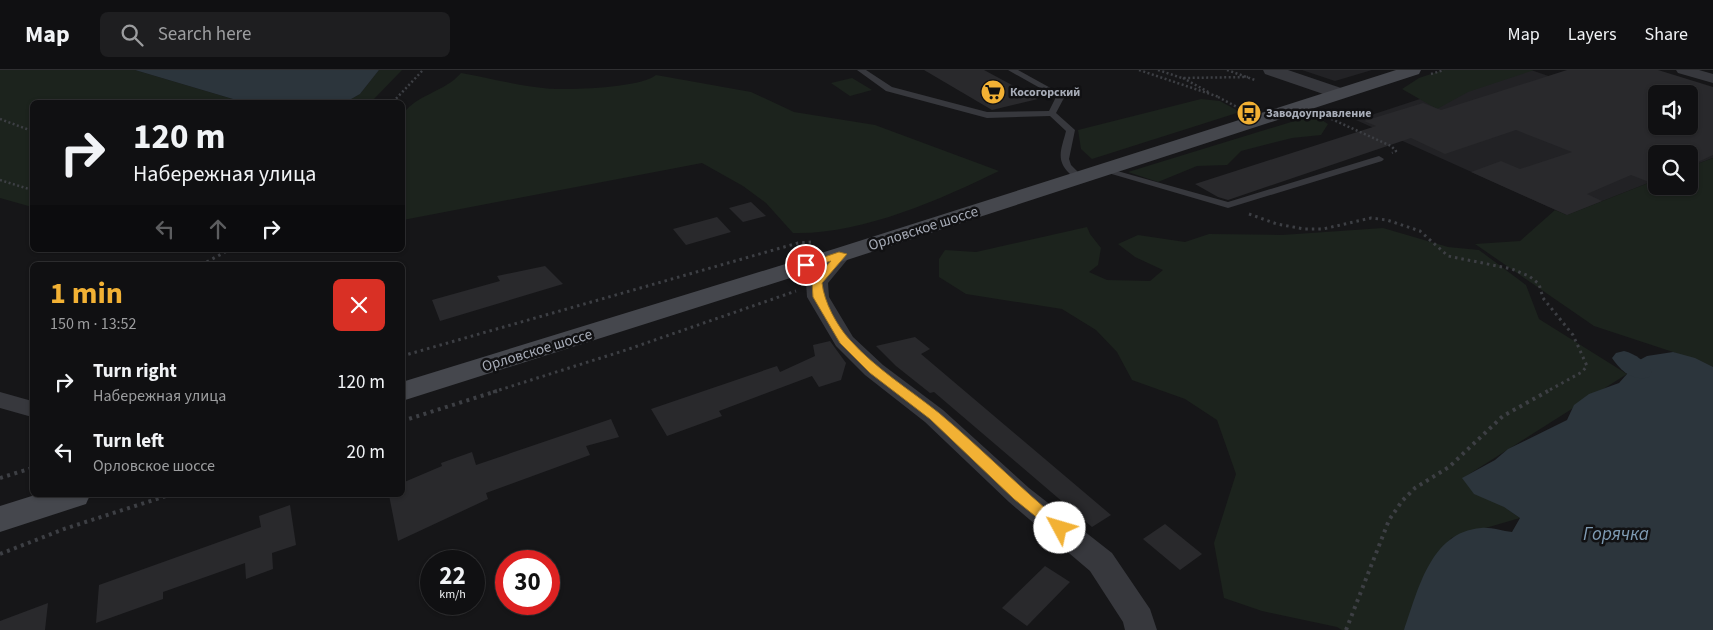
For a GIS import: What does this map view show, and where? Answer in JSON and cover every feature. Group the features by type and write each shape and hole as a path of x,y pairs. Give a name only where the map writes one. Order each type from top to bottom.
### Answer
{"main road":[{"name":"Орловское шоссе","path":"405,391 842,254 1294,110 1338,93 1413,70"},
{"path":"0,519 68,497"}],"street":[{"path":"1271,70 1338,93"},
{"path":"1683,70 1713,79"},
{"path":"842,254 817,282 818,297 844,341 874,370 934,416 1019,495 1101,562 1139,619 1141,630"},
{"path":"0,400 30,408"}],"lane":[{"path":"861,70 889,89 987,115 1052,114 1071,130 1064,159 1067,166 1079,178"},
{"path":"1012,70 1061,96 1052,114"},
{"path":"1103,170 1228,205 1379,159"}],"path":[{"path":"395,100 423,70"},
{"path":"1139,70 1218,97"},
{"path":"1158,70 1182,78 1242,109"},
{"path":"1182,78 1248,77"},
{"path":"1323,115 1391,146 1396,151 1379,159"},
{"path":"0,119 30,129"},
{"path":"0,180 30,189"},
{"path":"1228,205 1284,227 1300,230 1325,229 1363,220 1386,219 1423,232 1440,252 1448,256 1512,269 1529,276 1539,284 1543,298 1573,335 1587,366 1582,372 1503,416 1449,467 1415,488 1402,501 1389,520 1346,630"},
{"path":"405,355 798,243 818,241"},
{"path":"206,262 224,252"},
{"path":"405,420 636,347 817,282"},
{"path":"0,478 30,469"},
{"path":"0,554 64,529 163,497"}],"shaded area":[{"path":"0,70 135,70 236,100 30,100 30,206 0,198"},
{"path":"379,70 402,70 373,100 350,100 360,94"},
{"path":"1302,70 1372,70 1335,81"},
{"path":"1443,70 1534,70 1468,92 1437,109 1402,89 1419,78"},
{"path":"1531,70 1648,110 1648,135 1698,135 1698,128 1713,133 1713,158 1698,164 1698,145 1648,145 1648,183 1567,215 1356,120 1429,96"},
{"path":"461,73 533,87 568,89 619,86 635,83 656,75 751,92 794,112 875,125 999,171 899,214 872,222 819,232 793,233 766,203 743,186 702,163 405,220 405,112 423,97 447,85"},
{"path":"852,78 872,90 850,96 831,83"},
{"path":"1201,99 1220,101 1240,112 1092,159 1081,149 1078,130"},
{"path":"1314,115 1328,124 1321,135 1292,138 1241,151 1227,165 1197,166 1158,182 1128,172"},
{"path":"1713,158 1713,368 1673,352 1594,326 1475,244 1520,241 1555,210 1567,215 1648,183 1648,195 1698,195 1698,164"},
{"path":"1087,227 1101,248 1098,265 1089,272 1107,280 1150,281 1163,270 1135,257 1118,244 1138,235 1185,242 1209,234 1282,235 1383,228 1448,247 1479,250 1526,285 1539,319 1627,374 1463,478 1520,518 1451,538 1405,630 1342,630 1337,627 1262,611 1224,598 1214,543 1236,474 1217,420 1185,399 1132,380 1117,352 1096,330 1062,309 966,294 939,277 939,259 945,250 976,252"}],"water":[{"path":"135,70 379,70 360,94 350,100 236,100"},
{"name":"Горячка","path":"1673,352 1695,358 1713,367 1713,630 1404,630 1421,582 1429,566 1449,540 1464,532 1481,528 1512,532 1520,518 1504,507 1474,494 1462,478 1495,460 1508,449 1567,420 1574,405 1589,394 1619,383 1627,374 1632,364 1647,356"}],"building":[{"name":"Косогорский","path":"924,70 984,70 1038,99 992,110"},
{"path":"1567,70 1658,70 1713,87 1713,155 1698,162 1698,145 1648,145 1648,182 1631,175 1587,194 1602,201 1567,215 1471,172 1501,161 1520,169 1572,152 1516,130 1445,154 1411,138 1228,200 1218,197 1195,184 1376,126 1364,121 1423,103 1441,110"},
{"path":"751,202 766,216 743,222 729,208"},
{"path":"717,217 731,232 686,245 673,229"},
{"path":"545,266 563,284 440,321 432,300 500,281 497,276"},
{"path":"915,337 930,349 921,354 1111,515 1092,527 934,392 930,393 896,366 876,346"},
{"path":"830,341 846,363 841,380 819,387 812,376 719,411 722,416 667,436 651,409 777,366 780,372 815,356 813,345"},
{"path":"611,419 619,437 586,446 590,455 486,493 488,499 398,541 389,497 405,497 405,482 442,466 441,463 472,452 476,465"},
{"path":"290,505 296,545 272,553 273,569 246,579 245,563 163,592 163,599 96,623 99,585 261,527 259,516"},
{"path":"1165,524 1202,554 1180,570 1143,539"},
{"path":"1045,566 1070,582 1027,626 1002,608"},
{"path":"48,603 45,630 0,630 0,621"}],"waterway":[{"path":"1624,358 1640,372"}],"place":[{"name":"Косогорский","path":"993,92"},
{"name":"Заводоуправление","path":"1249,113"}],"route":[{"path":"806,265 842,254 817,282 818,297 844,341 874,370 934,416 1019,495 1060,528"}]}
